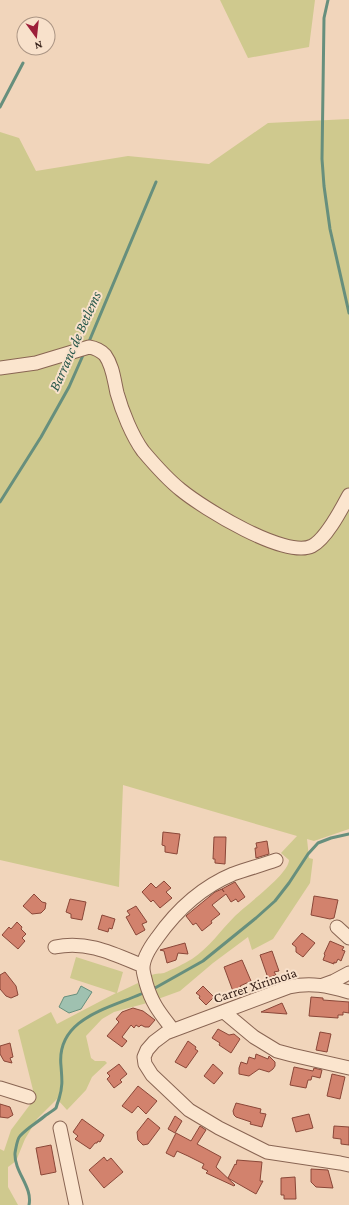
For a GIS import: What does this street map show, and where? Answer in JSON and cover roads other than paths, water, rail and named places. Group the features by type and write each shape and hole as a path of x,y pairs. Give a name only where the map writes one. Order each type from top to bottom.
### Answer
{"street":[{"path":"0,368 36,363 89,347 101,352 111,368 118,394 137,442 161,471 180,489 208,509 239,527 283,546 302,549 311,547 319,541 328,530 349,495"},
{"path":"173,1030 153,1004 144,972 149,952 161,932 195,896 212,884 233,874 276,860"},
{"path":"337,927 349,938"},
{"path":"55,946 74,944 96,947 111,952 144,972"},
{"path":"323,985 334,982 349,973"},
{"name":"Carrer Xirimoia","path":"349,992 323,985 297,985 166,1033 154,1042 147,1050 144,1060 152,1075 189,1110 226,1132 267,1152 349,1165"},
{"path":"224,1012 254,1037 277,1050 292,1055 349,1068"},
{"path":"0,1088 30,1097"},
{"path":"60,1128 76,1205"}],"waterway":[{"path":"328,0 324,18 322,159 330,229 349,313"},
{"path":"0,107 23,63"},
{"name":"Barranc de Betlems","path":"88,344 156,182"},
{"name":"Barranc de Betlems","path":"0,502 41,437 69,387 84,353"},
{"path":"155,988 203,961 256,918 275,901 308,854 318,843 349,834"},
{"path":"29,1205 30,1198 15,1160 17,1144 19,1137 23,1133 56,1108 62,1086 62,1050 67,1037 75,1027 86,1018 99,1011 141,994"}]}
